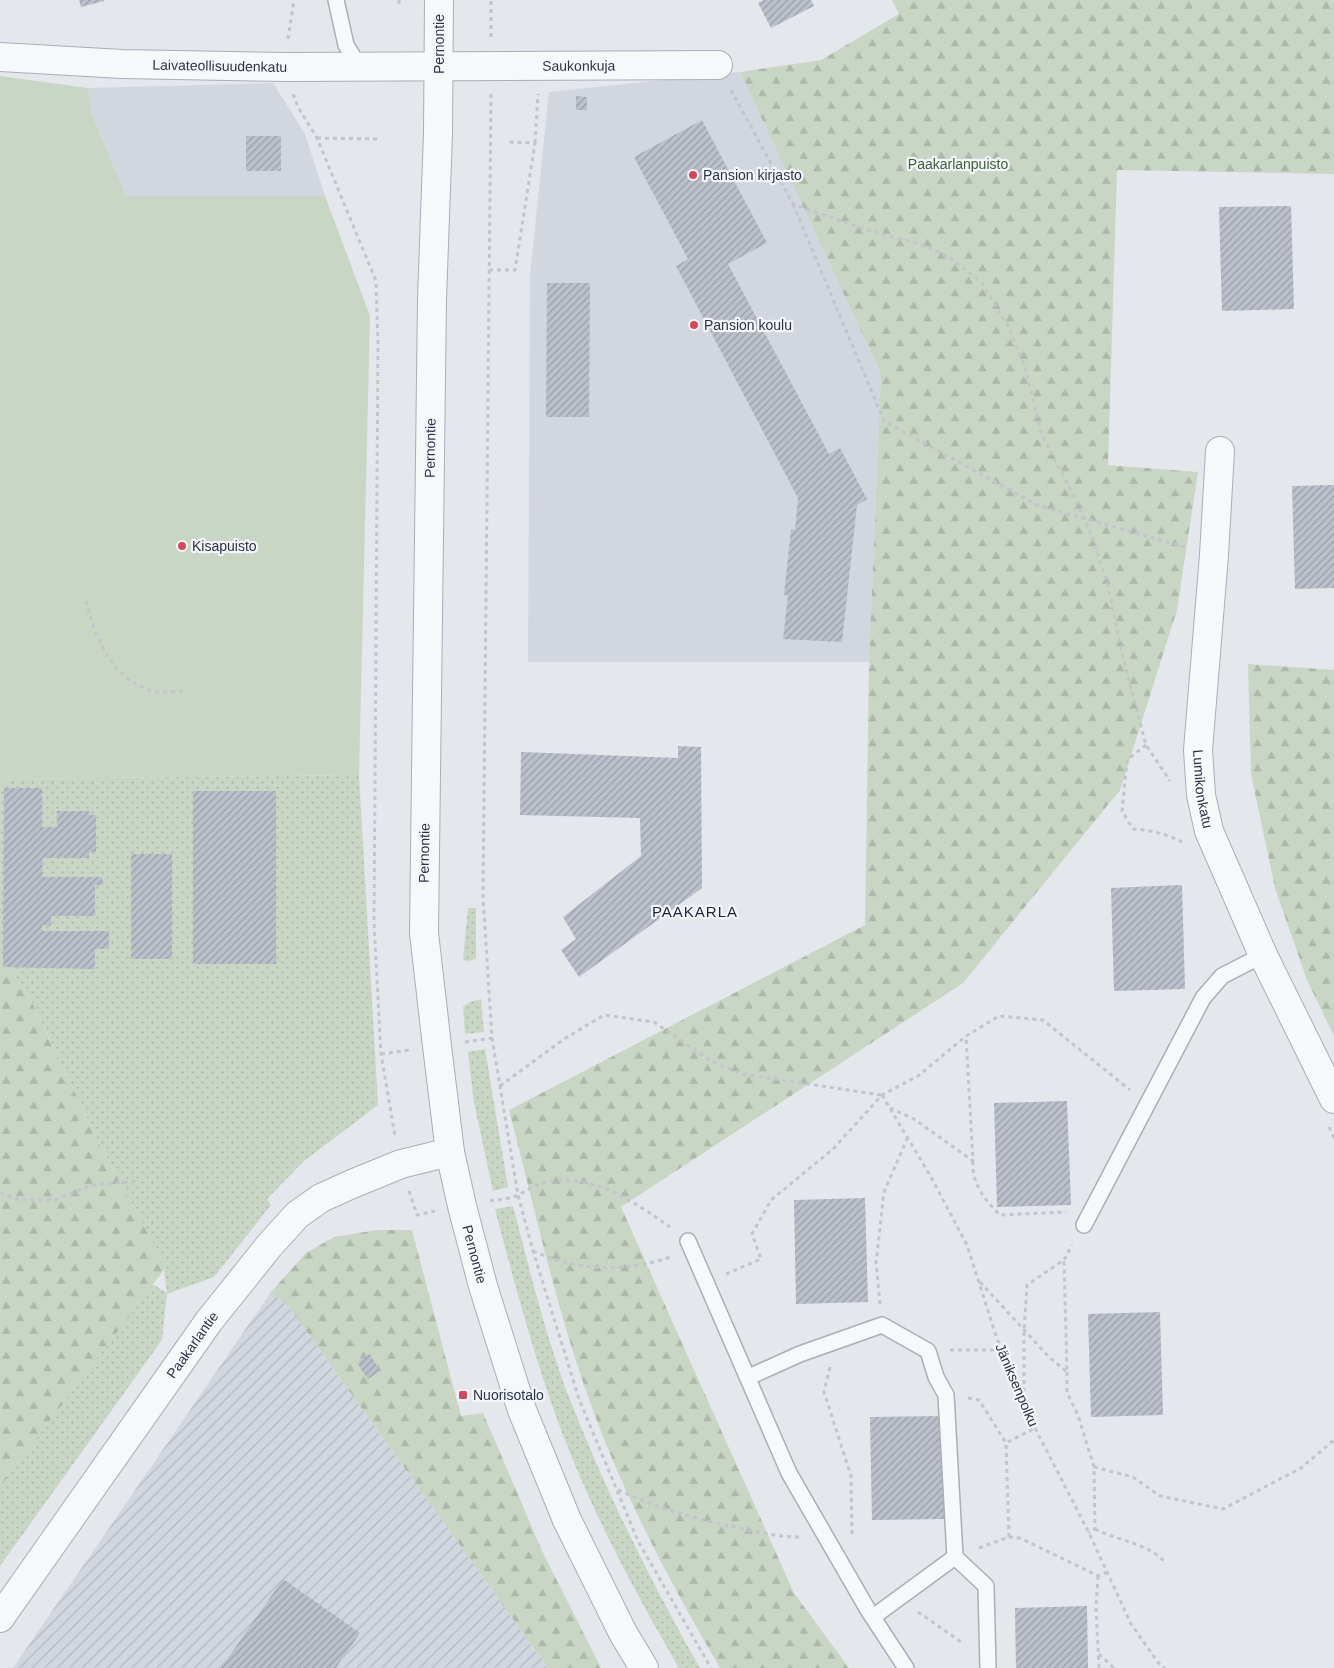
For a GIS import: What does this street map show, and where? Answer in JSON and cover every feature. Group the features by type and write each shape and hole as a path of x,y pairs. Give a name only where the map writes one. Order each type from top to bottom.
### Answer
{"street":[{"name":"Pernontie","path":"438,0 439,66 432,299 424,932 450,1152 483,1286 522,1410 567,1520 623,1634 644,1668"},
{"name":"Laivateollisuudenkatu","path":"0,57 122,64 360,68 439,66"},
{"name":"Saukonkuja","path":"439,66 718,65"},
{"name":"Lumikonkatu","path":"1220,450 1214,555 1198,750 1201,795 1209,831 1263,955 1334,1100"},
{"name":"Paakarlantie","path":"0,1618 209,1321 297,1215 322,1198 352,1184 401,1164 450,1152"}],"lane":[{"path":"336,0 346,45 360,68"},
{"path":"1084,1225 1203,998 1222,976 1263,955"},
{"path":"690,1245 749,1377 789,1473 873,1617 906,1668"},
{"path":"749,1377 837,1340 882,1325 928,1350 936,1377 946,1395 955,1557 986,1586 988,1664"},
{"path":"873,1617 955,1557"}],"path":[{"path":"294,0 287,48 287,67 298,107 317,138 376,281 378,344 374,923 381,1054 392,1118"},
{"path":"491,0 483,897 491,1029 518,1195 533,1251 579,1399 638,1541 711,1668"},
{"path":"718,65 793,204 884,421 1037,505 1214,555"},
{"path":"489,270 515,270 535,142 538,93"},
{"path":"317,138 380,139"},
{"path":"508,142 535,142"},
{"path":"793,204 839,218 863,229 924,245 952,259 981,282 1008,326 1025,367 1042,436 1084,519 1108,586 1123,658 1146,745 1172,784"},
{"path":"86,601 94,630 103,651 120,672 136,683 157,692 184,691"},
{"path":"1146,745 1128,760 1122,812 1133,829 1168,835 1186,847"},
{"path":"500,1086 564,1038 604,1015 654,1022 710,1061 742,1074 882,1096"},
{"path":"707,1283 761,1259 752,1234 771,1200 833,1149 882,1096 918,1076 966,1036 999,1016 1043,1020 1148,1104"},
{"path":"966,1036 973,1161 972,1174 986,1201 1000,1215 1080,1212 1092,1209"},
{"name":"Jäniksenpolku","path":"882,1096 908,1138 967,1245 1002,1350 1024,1403 1089,1533 1131,1624 1160,1665 1165,1668"},
{"path":"889,1107 914,1119 973,1161"},
{"path":"882,1325 876,1262 884,1192 908,1138"},
{"path":"0,1194 20,1200 55,1200 92,1185 139,1181"},
{"path":"518,1195 530,1187 547,1182 567,1181 605,1187 643,1209 690,1245 655,1262 600,1269 557,1262 533,1251"},
{"path":"1024,1403 1024,1331 1027,1286 1064,1260 1084,1225"},
{"path":"1064,1260 1067,1393 1078,1414 1094,1467 1095,1529"},
{"path":"978,1279 1024,1331 1067,1372"},
{"path":"836,1553 853,1540 851,1476 824,1392 837,1340"},
{"path":"928,1350 1002,1350"},
{"path":"946,1395 979,1400 1006,1443 1009,1537"},
{"path":"1006,1443 1035,1428"},
{"path":"1094,1467 1133,1477 1160,1496 1223,1509 1301,1468 1334,1440"},
{"path":"617,1490 648,1504 689,1517 782,1537 828,1538"},
{"path":"1089,1533 1095,1529"},
{"path":"1095,1529 1147,1548 1166,1562"},
{"path":"955,1557 1009,1537 1020,1538 1098,1576 1107,1572"},
{"path":"1098,1576 1096,1608 1099,1668"},
{"path":"898,1598 988,1664"},
{"path":"1098,1654 1114,1668"}],"shaded area":[{"name":"Pansion koulu","path":"740,72 881,374 869,662 528,662 530,276 549,92"},
{"path":"273,83 305,134 325,196 126,196 91,112 88,88"},
{"path":"271,1292 289,1307 548,1668 13,1668"}],"green space":[{"name":"Paakarlanpuisto","path":"892,0 1334,0 1334,174 1117,170 1108,465 1198,472 1177,610 1120,790 963,983 621,1207 794,1593 849,1668 720,1668 645,1530 597,1422 563,1317 509,1110 865,925 869,662 881,374 740,72 821,60 899,14"},
{"name":"Kisapuisto","path":"0,76 88,88 91,112 126,196 325,196 370,316 359,775 11,779 0,785"},
{"path":"1248,664 1334,670 1334,1036 1307,980 1275,888 1251,774"},
{"path":"359,775 378,1105 304,1161 267,1199 271,1205 214,1277 167,1294 162,1340 0,1566 0,1290 124,1267 167,1293 163,1262 100,1145 31,1000 0,953 0,785 11,779"},
{"path":"468,908 476,908 476,959 467,961 463,960"},
{"path":"0,953 31,1000 100,1145 166,1267 0,1487"},
{"path":"481,999 484,1032 465,1034 463,1007 470,1002"},
{"path":"485,1049 508,1187 493,1191 474,1103 468,1052"},
{"path":"513,1206 539,1305 571,1402 599,1470 631,1537 664,1603 700,1668 679,1668 609,1540 578,1473 552,1405 529,1332 495,1209"},
{"path":"377,1230 412,1230 461,1416 483,1413 543,1553 601,1668 548,1668 289,1307 271,1292 306,1253 334,1237"}],"building":[{"path":"79,0 104,0 104,1 81,7"},
{"path":"764,0 811,0 814,6 771,28 758,3"},
{"path":"576,96 587,97 587,110 576,110"},
{"path":"702,120 767,243 728,264 829,454 840,448 867,499 857,505 842,642 783,639 788,595 784,595 791,529 795,530 798,498 676,266 688,259 634,157"},
{"path":"246,136 281,136 281,171 246,171"},
{"path":"1291,206 1294,309 1222,311 1219,207"},
{"path":"547,283 590,283 589,417 546,417"},
{"path":"1334,485 1334,588 1295,589 1292,486"},
{"path":"678,746 701,747 702,888 579,977 561,950 576,939 563,917 641,856 640,818 520,815 521,752 678,758"},
{"path":"4,788 42,788 42,827 57,827 57,811 89,811 89,815 96,815 96,852 89,852 89,858 43,858 42,877 102,877 103,885 95,885 95,916 51,916 51,926 42,925 42,931 109,931 109,949 95,949 95,969 3,967"},
{"path":"193,791 276,791 276,964 193,964"},
{"path":"131,854 172,854 172,959 131,959"},
{"path":"1182,885 1185,989 1114,991 1111,888"},
{"path":"1067,1101 1071,1205 997,1207 994,1103"},
{"path":"865,1198 868,1302 796,1304 794,1200"},
{"path":"1160,1312 1163,1415 1091,1417 1088,1314"},
{"path":"370,1354 380,1371 368,1379 357,1363"},
{"path":"942,1416 945,1519 872,1520 870,1417"},
{"path":"283,1579 360,1633 336,1668 221,1668"},
{"path":"1087,1606 1088,1668 1016,1668 1015,1608"}],"place":[{"name":"Pansion kirjasto","path":"693,175"},
{"name":"Pansion koulu","path":"694,325"},
{"name":"Kisapuisto","path":"182,546"},
{"name":"Nuorisotalo","path":"463,1395"}],"district":[{"name":"PAAKARLA","path":"695,911"}]}
